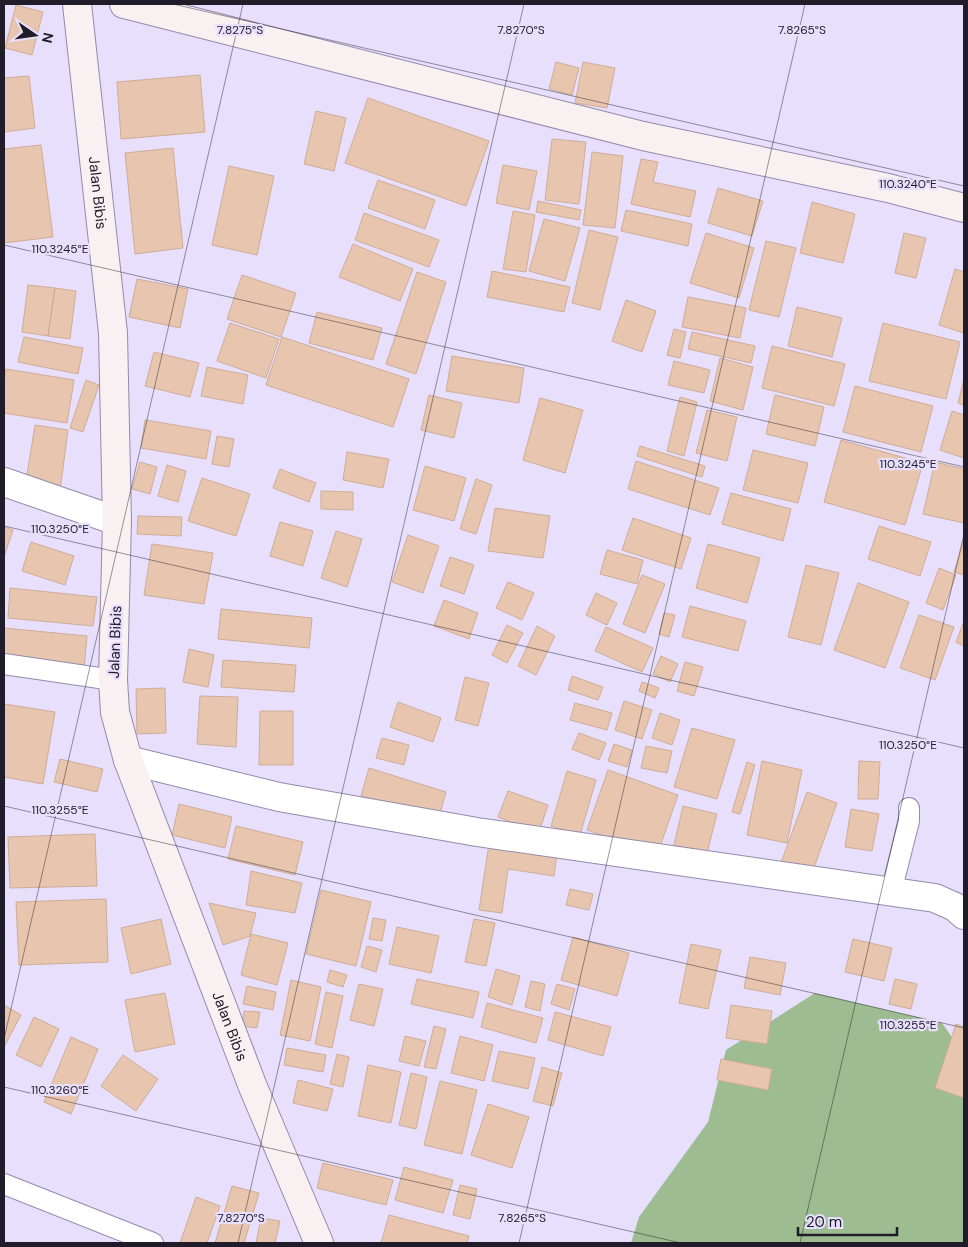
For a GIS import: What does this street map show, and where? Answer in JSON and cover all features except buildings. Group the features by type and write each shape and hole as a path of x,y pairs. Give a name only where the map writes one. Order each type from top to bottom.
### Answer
{"main road":[{"name":"Jalan Bibis","path":"77,4 113,333 117,521 113,680 115,712 128,760 253,1087 319,1243"},
{"path":"124,4 643,136 888,188 964,208"}],"street":[{"path":"4,482 117,521"},
{"path":"128,760 279,797 477,832 935,898 955,907 964,915"}],"lane":[{"path":"4,664 113,680"},
{"path":"891,892 909,820 909,808"},
{"path":"4,1184 153,1243"}],"green space":[{"path":"815,993 942,1023 964,1055 964,1243 631,1243 639,1217 708,1122 726,1050"}]}
